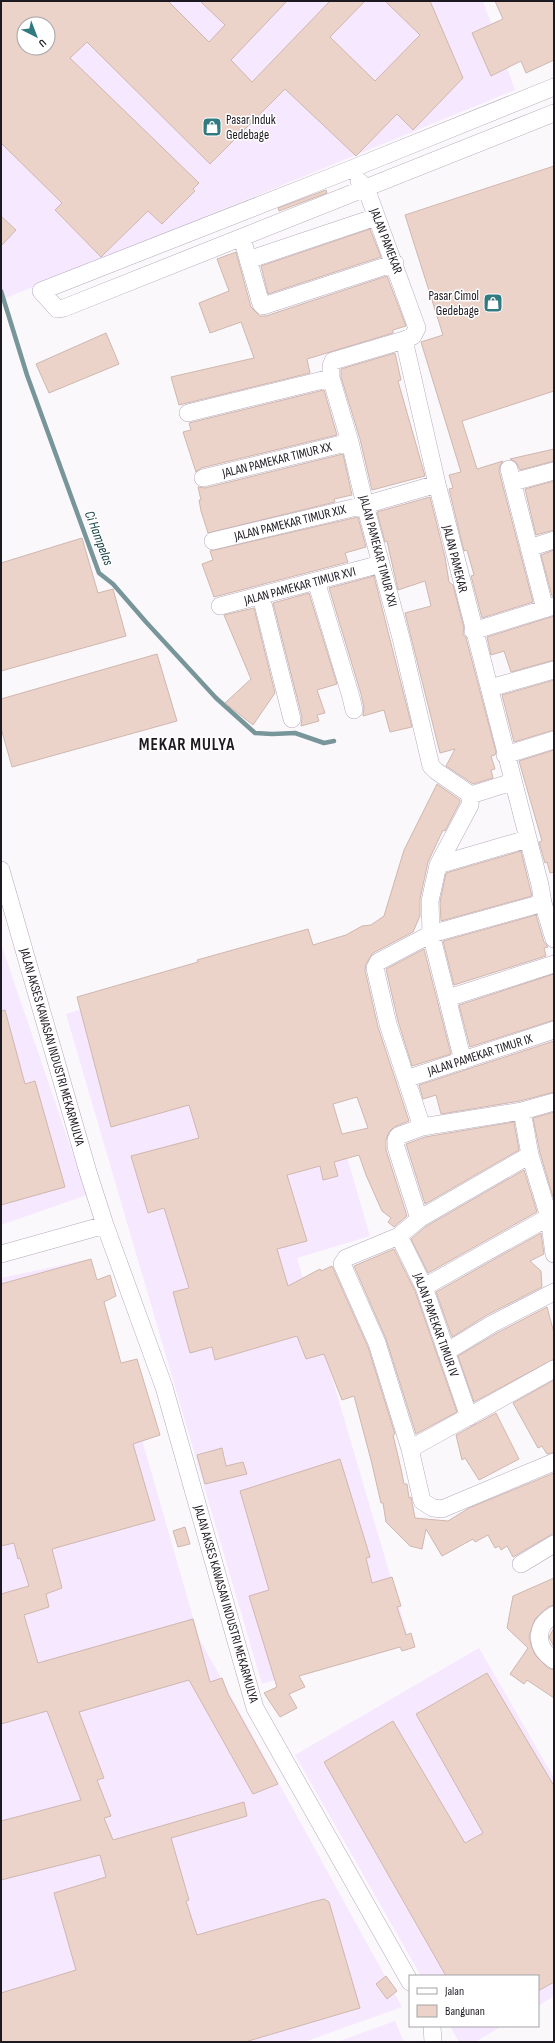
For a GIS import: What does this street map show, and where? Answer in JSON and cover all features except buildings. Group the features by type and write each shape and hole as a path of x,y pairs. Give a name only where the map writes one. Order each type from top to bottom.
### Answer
{"street":[{"path":"554,86 349,170 41,292 56,309 64,308 554,113"},
{"path":"349,170 366,188"},
{"name":"JALAN PAMEKAR","path":"366,188 417,328 413,336 404,340 437,484 473,631 490,688 512,782 528,839 547,883 543,903 554,939"},
{"path":"248,260 376,217"},
{"path":"242,238 260,304 263,306 394,263"},
{"path":"188,413 331,378 330,366 334,361 404,340"},
{"name":"JALAN PAMEKAR TIMUR XXI","path":"331,378 350,442 365,505 401,638 431,766 436,772 471,795"},
{"name":"JALAN PAMEKAR TIMUR XX","path":"203,478 350,442"},
{"path":"473,631 549,608 529,548 511,476 554,471"},
{"name":"JALAN PAMEKAR TIMUR XIX","path":"213,541 365,505 437,484"},
{"path":"529,548 554,540"},
{"name":"JALAN PAMEKAR TIMUR XVI","path":"220,606 381,564"},
{"path":"316,581 354,710"},
{"path":"261,596 292,719"},
{"path":"490,688 554,670"},
{"path":"505,755 554,740"},
{"path":"463,1061 432,934 430,901 432,885 438,865 470,805 471,795 512,782"},
{"path":"438,865 528,839"},
{"name":"JALAN AKSES KAWASAN INDUSTRI MEKARMULYA","path":"1,870 105,1225 164,1387 255,1708 409,1980"},
{"path":"422,1127 388,1024 375,968 378,962 432,934 543,903"},
{"path":"448,998 554,964"},
{"name":"JALAN PAMEKAR TIMUR IX","path":"406,1079 554,1030"},
{"path":"419,1218 396,1140 398,1136 404,1132 422,1127 522,1112 554,1102"},
{"path":"522,1112 530,1155 549,1217 554,1254"},
{"path":"530,1155 419,1218 399,1236 346,1258 342,1264 377,1342 410,1448 422,1501 433,1508 442,1509 554,1462"},
{"path":"424,1286 549,1217"},
{"path":"1,1254 105,1225"},
{"name":"JALAN PAMEKAR TIMUR IV","path":"399,1236 424,1286 469,1417"},
{"path":"446,1352 492,1324 554,1292"},
{"path":"410,1448 554,1369"},
{"path":"520,1564 554,1544"},
{"path":"554,1615 546,1620 540,1633 542,1649 545,1654 554,1660"},
{"path":"432,2027 433,2042"}],"shaded area":[{"name":"Pasar Induk Gedebage","path":"1,1 483,1 515,90 1,300"},
{"path":"1,944 87,1195 1,1225"},
{"path":"286,948 370,1236 297,1258 409,1640 262,1684 66,1014"},
{"path":"90,1259 199,1638 402,2007 304,2042 1,2042 1,1278"},
{"path":"479,1648 554,1778 554,1996 539,2005 539,1975 420,1975 295,1755"},
{"path":"395,2021 404,2042 337,2042"},
{"path":"451,2027 500,2027 475,2042 459,2042"}],"waterway":[{"name":"Ci Hampelas","path":"1,291 27,375 99,573 113,584 216,698 255,733 295,733 324,743 334,741"}],"place":[{"name":"Pasar Induk Gedebage","path":"212,127"},
{"name":"Pasar Cimol Gedebage","path":"493,303"}],"district":[{"name":"MEKAR MULYA","path":"187,745"}]}
